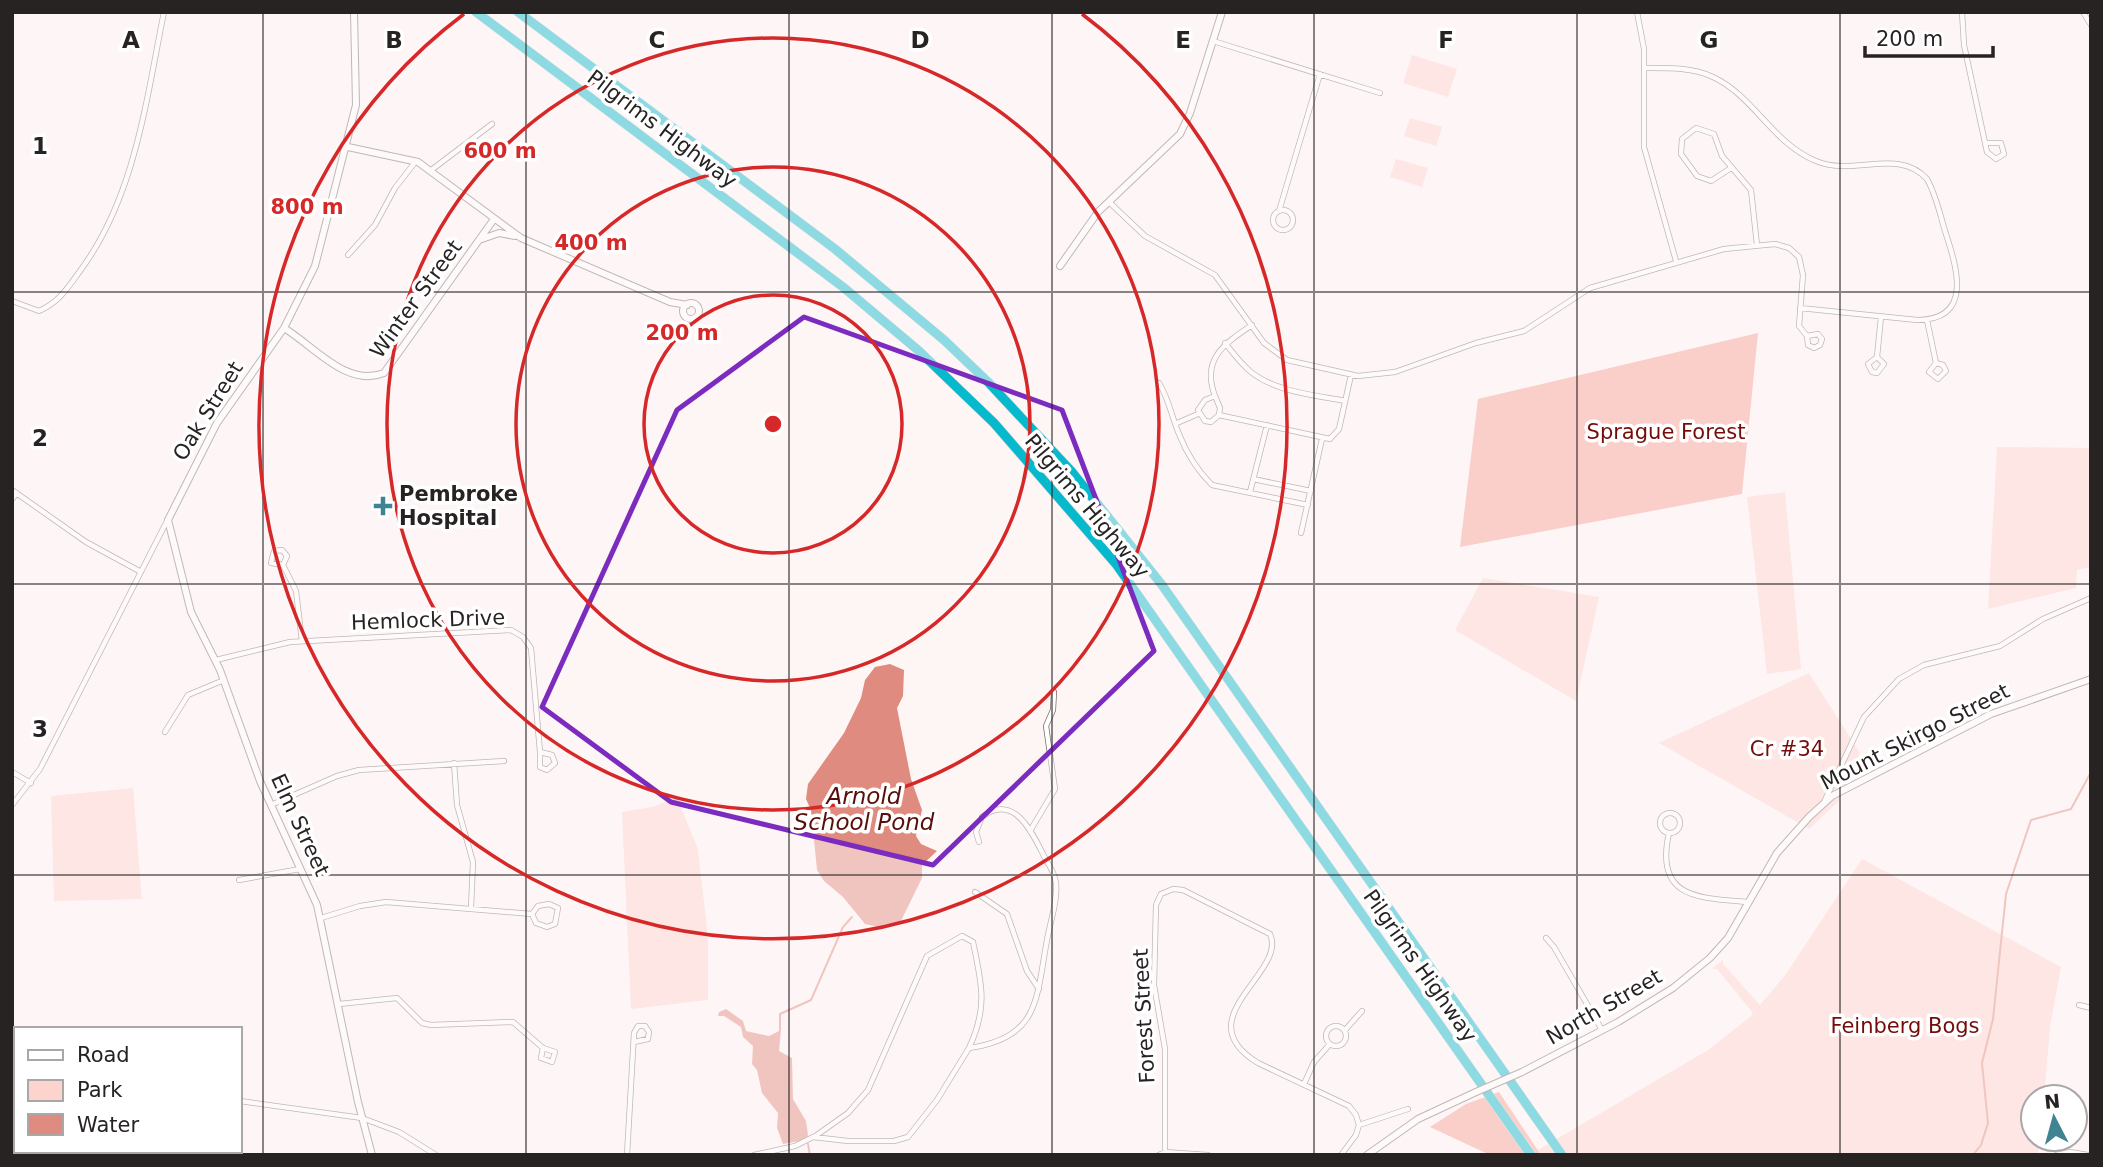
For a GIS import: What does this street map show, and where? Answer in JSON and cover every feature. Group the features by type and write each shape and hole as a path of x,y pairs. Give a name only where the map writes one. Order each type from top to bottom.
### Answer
{"highway":[{"name":"Pilgrims Highway","path":"476,12 843,286 919,351 1003,432 1080,519 1127,579 1531,1155"},
{"name":"Pilgrims Highway","path":"517,12 892,295 980,374 1033,428 1119,528 1162,585 1562,1155"}],"street":[{"path":"12,301 39,311 57,303 102,243 127,185 164,12"},
{"name":"Oak Street","path":"12,806 31,783 217,423 284,328 318,257 348,147 358,90 354,12"},
{"path":"1060,266 1109,202 1180,134 1190,113 1222,12"},
{"path":"1637,12 1643,39 1644,147 1676,261"},
{"path":"1962,12 1964,45 1985,143 1992,158 2003,156 2005,149 2001,142 1985,143"},
{"path":"2083,12 2091,25"},
{"path":"1212,41 1380,93"},
{"path":"1644,68 1689,70 1720,81 1738,93 1791,147 1813,160 1843,168 1901,163 1922,173 1931,186 1958,282 1950,307 1939,316 1927,320 1800,308"},
{"path":"1279,211 1285,210 1292,216 1292,224 1287,229 1275,225 1275,215 1279,211 1320,74"},
{"path":"430,171 492,124"},
{"path":"1731,168 1711,181 1697,176 1681,154 1682,139 1696,128 1714,134 1722,156 1751,190 1757,245"},
{"path":"348,147 416,160 522,238 670,302 697,306 699,314 690,319 670,302"},
{"path":"348,256 375,225 395,188 416,160"},
{"path":"1109,202 1145,236 1215,275 1264,343 1287,360 1351,375 1378,376 1395,372 1476,343 1524,331 1590,288 1724,248 1757,245 1782,245 1799,257 1803,275 1799,326 1807,336"},
{"name":"Winter Street","path":"284,328 354,376 369,378 384,373 494,219"},
{"path":"481,240 499,233 522,238"},
{"path":"684,314 687,305"},
{"path":"1877,357 1881,317"},
{"path":"1927,320 1936,363"},
{"path":"1198,414 1205,421 1211,422 1219,415 1220,408 1210,380 1211,364 1225,344 1252,325"},
{"path":"1225,344 1251,372 1264,380 1280,387 1345,401"},
{"path":"1219,415 1322,439 1336,437 1351,375"},
{"path":"1159,383 1177,423 1178,432 1201,474 1212,485 1308,505"},
{"path":"1198,414 1199,405 1215,397"},
{"path":"1177,423 1198,414"},
{"path":"1250,492 1267,425"},
{"path":"1301,533 1322,439"},
{"path":"1254,479 1311,491"},
{"path":"12,499 14,492 86,541 141,572"},
{"name":"Elm Street","path":"168,520 188,604 225,680 271,806 321,918 372,1155"},
{"path":"283,565 296,591 302,641"},
{"path":"1825,801 1864,717 1899,679 1924,665 2000,646 2043,619 2091,598"},
{"name":"Hemlock Drive","path":"216,660 302,641 494,630 517,633 529,643 534,657 540,766 547,770 552,768 555,763 552,755 540,752"},
{"name":"Mount Skirgo Street","path":"1801,825 1825,801 1991,714 2091,679"},
{"path":"165,732 188,695 225,680"},
{"path":"1030,831 1055,786 1046,726 1053,710 1054,692"},
{"path":"271,806 353,771 504,761"},
{"path":"454,763 458,810 473,862 471,908"},
{"path":"12,772 31,783"},
{"path":"969,1048 992,1044 1013,1034 1032,1011 1040,989 1056,882 1019,814 1006,810 993,811 979,821 976,832 979,842"},
{"path":"1666,813 1676,814 1680,824 1674,832 1669,833 1664,831 1659,822 1666,813"},
{"name":"North Street","path":"1367,1155 1418,1119 1522,1072 1602,1031 1673,988 1716,953 1777,853 1801,825"},
{"path":"1669,833 1667,870 1684,893 1695,898 1748,902"},
{"path":"239,880 301,869"},
{"name":"Forest Street","path":"1166,1154 1165,1049 1154,979 1156,905 1163,892 1183,890 1270,934 1272,954 1235,1008 1234,1035 1249,1057 1349,1106 1359,1125"},
{"path":"975,892 1007,914 1027,971 1040,989"},
{"path":"321,918 378,903 532,914"},
{"path":"545,904 555,906 559,911 557,922 547,928 537,924 532,914 538,906 545,904"},
{"path":"754,1155 794,1146 813,1137 848,1113 868,1090 927,956 962,936 973,942 984,999 979,1023 969,1048 937,1100 908,1137 855,1141 813,1137"},
{"path":"1546,939 1561,959 1602,1031"},
{"path":"339,1004 397,998 422,1023 431,1026 513,1022 543,1048"},
{"path":"2079,1005 2091,1008"},
{"path":"1345,1030 1339,1026 1329,1028 1326,1037 1330,1043 1336,1045 1344,1042 1345,1030 1362,1012"},
{"path":"627,1155 634,1042"},
{"path":"1304,1084 1314,1062 1330,1043"},
{"path":"242,1101 362,1118 399,1132 436,1155"},
{"path":"1341,1155 1356,1135 1359,1125 1408,1109"},
{"path":"2056,1155 2070,1152 2088,1155"},
{"path":"1159,1155 1208,1155"}],"highlighted area":[{"path":"804,317 1062,410 1154,651 933,865 671,802 542,707 677,410"}],"green space":[{"path":"1412,55 1457,69 1448,97 1403,83"},
{"path":"1410,118 1442,127 1436,146 1404,136"},
{"path":"1396,159 1428,168 1422,187 1390,177"},
{"name":"Sprague Forest","path":"1758,333 1742,494 1460,547 1478,399"},
{"path":"1997,447 2091,448 2091,567 2077,570 2076,588 1988,609"},
{"path":"1785,492 1801,669 1767,674 1747,497"},
{"path":"1483,578 1599,597 1576,701 1455,630"},
{"name":"Cr #34","path":"1809,673 1860,753 1838,802 1809,829 1659,743"},
{"path":"133,788 142,899 54,901 51,796"},
{"path":"677,798 698,849 708,938 708,1000 631,1009 622,812 652,807"},
{"name":"Feinberg Bogs","path":"1862,859 2061,967 2050,1027 2045,1083 2019,1083 2019,1153 2038,1155 1541,1155 1538,1150 1708,1050 1750,1017 1753,1013 1717,969 1712,969 1723,960 1723,964 1760,1005 1786,974"},
{"path":"1499,1092 1541,1155 1490,1155 1430,1127 1466,1104"}],"water":[{"name":"Arnold School Pond","path":"890,664 904,670 903,696 897,708 911,779 922,810 916,836 921,844 937,851 922,865 922,878 900,923 879,927 865,924 817,870 811,810 806,799 808,784 844,733 861,698 865,680 875,667"},
{"path":"726,1009 743,1021 746,1031 769,1036 781,1030 779,1051 792,1058 793,1099 806,1121 808,1135 805,1140 783,1144 777,1128 778,1113 762,1093 757,1070 752,1064 753,1046 743,1037 741,1027 724,1016 718,1016 719,1012"}],"waterway":[{"path":"1973,1155 1981,1145 1988,1123 1982,1063 1993,1019 2006,894 2031,820 2071,809 2091,772"},
{"path":"780,1030 780,1014 811,1000 843,927 852,917"},
{"path":"808,1144 810,1155"}],"place":[{"name":"Pembroke Hospital","path":"383,506"}]}
